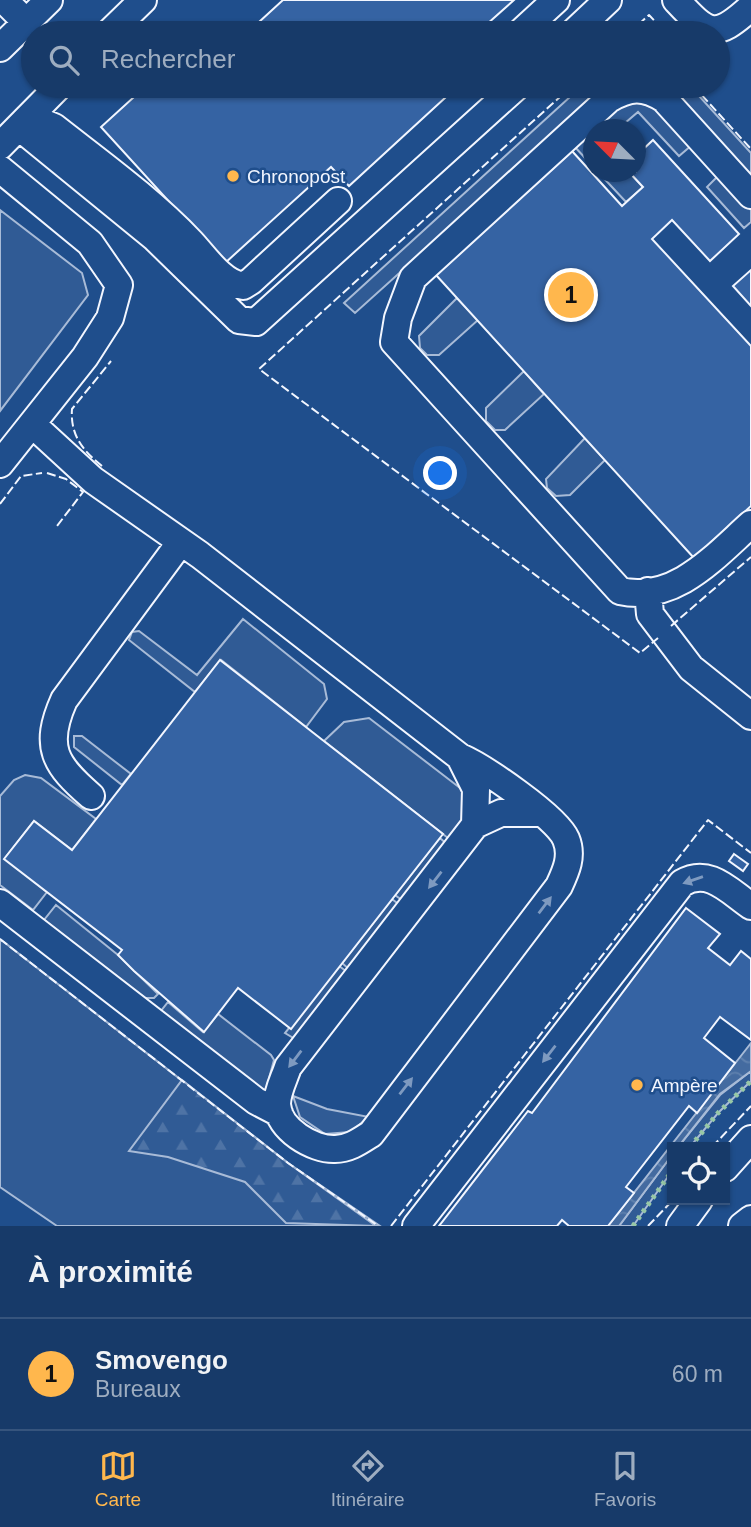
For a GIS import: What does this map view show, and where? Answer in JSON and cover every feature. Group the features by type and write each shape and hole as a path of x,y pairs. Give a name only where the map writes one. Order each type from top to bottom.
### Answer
{"street":[{"path":"4,0 25,21"},
{"path":"27,21 49,0"},
{"path":"121,21 143,0"},
{"path":"533,21 556,0"},
{"path":"586,21 608,0"},
{"path":"676,0 696,21"},
{"path":"730,25 751,7"},
{"path":"0,48 21,27"},
{"path":"0,146 48,98"},
{"path":"22,125 155,238 239,320 250,324 346,243 504,98"},
{"path":"611,98 413,278 398,318 394,342 620,591 633,594 672,587 694,575 751,524"},
{"path":"662,98 751,195"},
{"path":"22,125 42,122 54,127 167,217 223,277 237,285 243,286 251,281 338,201"},
{"path":"0,169 90,243 119,285 110,318 85,357 0,464"},
{"path":"32,424 70,462 460,757 483,767 559,828 566,839 569,861 559,886 371,1134 346,1147 320,1147 288,1127 279,1113 277,1102 288,1067 475,825 501,813 539,813"},
{"path":"91,796 62,767 53,744 54,723 64,701 180,543"},
{"path":"648,591 650,614 691,668 751,716"},
{"path":"460,757 476,789 475,825"},
{"path":"416,1226 682,883 692,877 706,877 751,905"},
{"path":"0,902 256,1101 279,1113"},
{"path":"730,1162 751,1139"},
{"path":"680,1226 695,1205"},
{"path":"742,1226 751,1219"}],"shaded area":[{"path":"569,98 594,98 355,313 344,303"},
{"path":"676,98 701,98 751,153 751,173 748,176"},
{"path":"639,102 656,109 692,145 679,156 638,112 630,119 604,119 620,105"},
{"path":"583,138 583,156 574,146"},
{"path":"719,175 751,210 751,222 744,228 707,187"},
{"path":"607,182 638,182 643,187 626,202"},
{"path":"0,210 82,273 88,295 0,411"},
{"path":"457,298 478,320 439,355 427,355 420,348 419,336"},
{"path":"524,371 544,394 505,430 495,430 486,421 486,408"},
{"path":"585,438 605,460 570,495 556,496 547,488 546,479"},
{"path":"243,619 324,684 327,699 306,727 221,660 195,692 129,640 132,632 139,631 197,675"},
{"path":"369,718 464,791 469,806 453,842 324,741 344,722"},
{"path":"74,736 82,736 131,774 122,785 74,747"},
{"path":"25,775 41,778 96,819 72,850 34,821 5,858 47,892 33,910 0,885 0,796 14,780"},
{"path":"440,838 449,846 406,903 395,895"},
{"path":"392,899 402,907 351,971 342,963"},
{"path":"56,905 118,955 158,994 154,998 145,998 44,920"},
{"path":"0,939 288,1163 380,1226 57,1226 0,1187"},
{"path":"339,966 350,974 295,1039 285,1033"},
{"path":"168,1002 203,1032 218,1014 271,1055 274,1060 265,1093 157,1016"},
{"path":"751,1071 751,1081 718,1113 694,1142 682,1142 720,1095"},
{"path":"293,1096 327,1109 369,1117 350,1132 325,1134 300,1117"},
{"path":"667,1162 667,1178 633,1226 619,1226"}],"green space":[{"path":"182,1080 288,1163 376,1226 286,1223 245,1182 168,1157 129,1151"}],"water":[{"path":"751,1043 751,1071 720,1094 682,1142 674,1142"},
{"path":"667,1150 667,1162 619,1226 608,1226"}],"building":[{"path":"283,0 514,0 490,21 260,21"},
{"name":"Chronopost","path":"133,98 445,98 349,186 331,167 225,263 101,127"},
{"path":"653,140 739,234 710,261 672,220 652,239 751,346 751,506 694,558 436,275 572,151 583,163 583,182 600,182 622,206 643,187 638,182 646,182 646,147"},
{"path":"751,270 751,306 733,286"},
{"path":"220,660 443,834 291,1029 238,988 204,1032 118,955 122,950 4,859 34,821 72,850"},
{"path":"734,854 748,864 743,871 729,861"},
{"name":"Ampère","path":"686,908 720,934 708,948 730,965 741,951 751,959 751,1040 720,1017 704,1038 735,1063 697,1113 689,1106 626,1187 634,1193 608,1226 569,1226 562,1220 557,1226 439,1226 528,1111 532,1113"}],"hedge":[{"path":"694,1142 718,1113 751,1081"},
{"path":"633,1226 667,1178"}],"fence":[{"path":"642,21 649,15 655,21"},
{"path":"559,98 259,369 640,653 658,638"},
{"path":"704,98 751,149"},
{"path":"102,466 79,442 73,427 72,409 111,361"},
{"path":"0,504 21,476 42,473"},
{"path":"47,473 66,479 83,492 57,526"},
{"path":"671,626 751,557"},
{"path":"391,1226 708,820 751,853"},
{"path":"0,939 288,1163 377,1225"},
{"path":"717,1142 751,1106"},
{"path":"648,1226 668,1205"}],"place":[{"name":"Chronopost","path":"233,176"},
{"name":"Smovengo","path":"571,295"},
{"name":"Ampère","path":"637,1085"}]}
